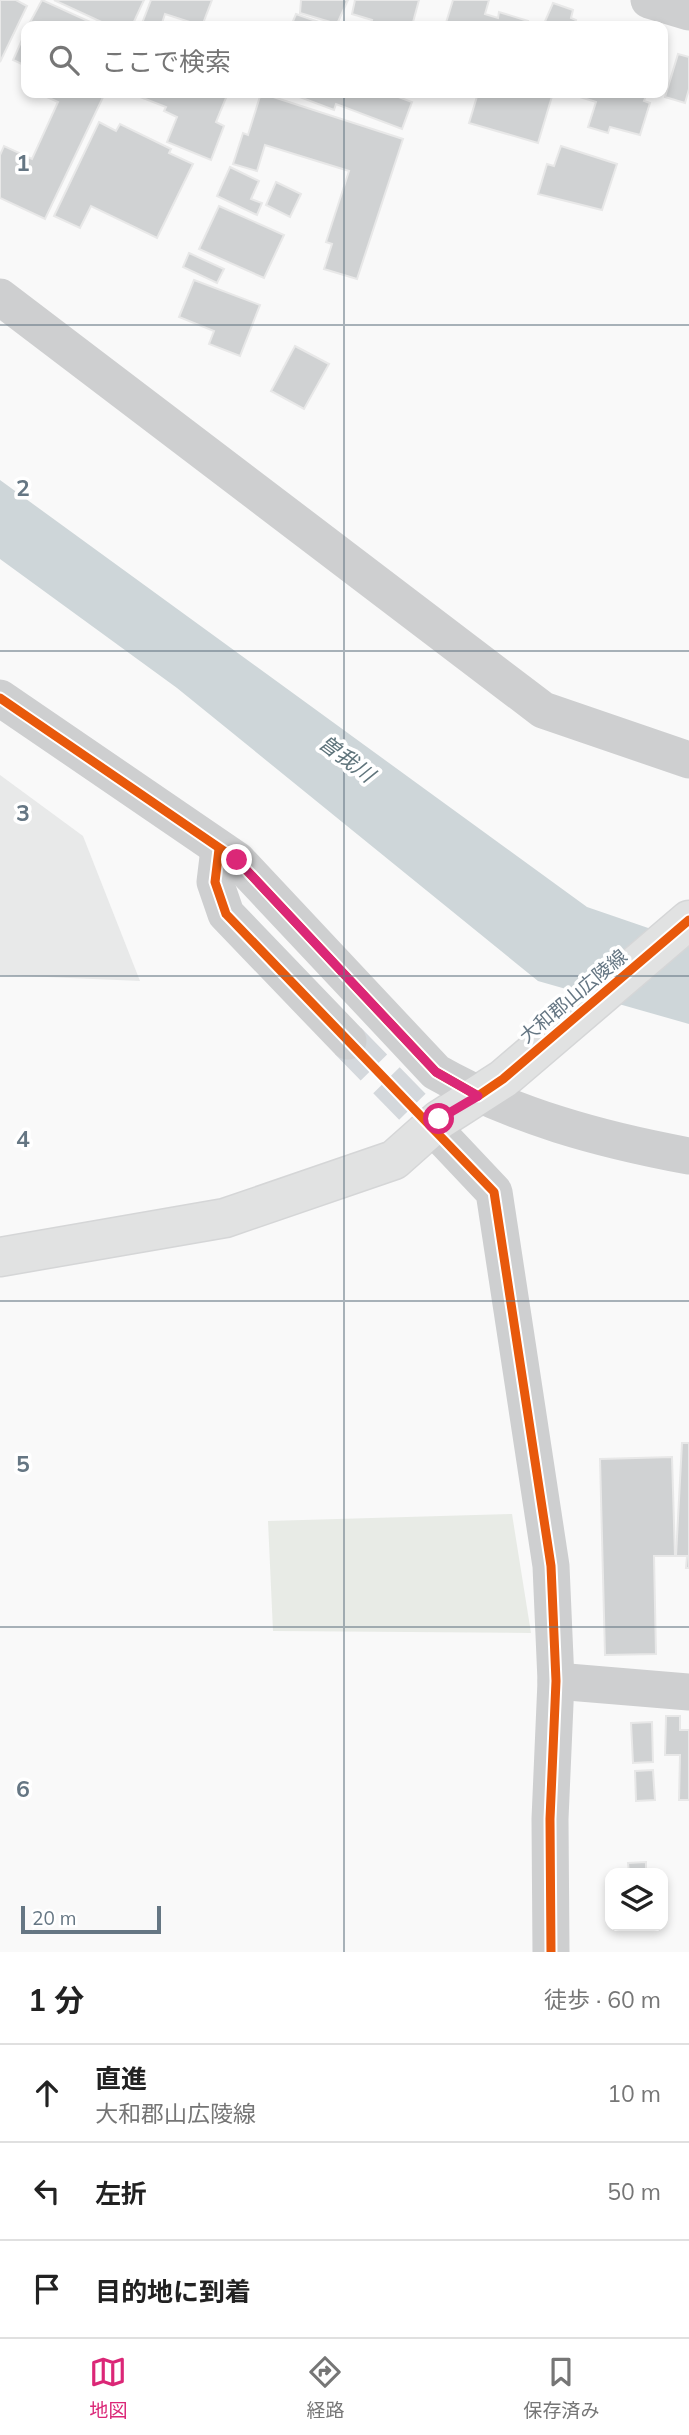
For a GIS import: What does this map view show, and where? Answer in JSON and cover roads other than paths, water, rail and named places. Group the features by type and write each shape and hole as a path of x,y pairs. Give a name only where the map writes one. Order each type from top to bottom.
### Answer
{"main road":[{"name":"大和郡山広陵線","path":"0,1256 225,1218 394,1160 439,1119 490,1087 689,920"}],"street":[{"path":"649,0 689,12"},
{"path":"0,297 543,710 689,760"},
{"path":"0,698 237,860 436,1072 490,1087 523,1114 689,1156"},
{"path":"219,849 215,882 226,914 348,1041"},
{"path":"443,1138 494,1192 551,1566 556,1681 550,1819 551,1952"},
{"path":"556,1681 689,1692"}],"water":[{"name":"曽我川","path":"0,480 587,907 689,942 689,1024 538,981 177,688 0,559"}],"tunnel":[{"path":"348,1041 443,1138"}]}
